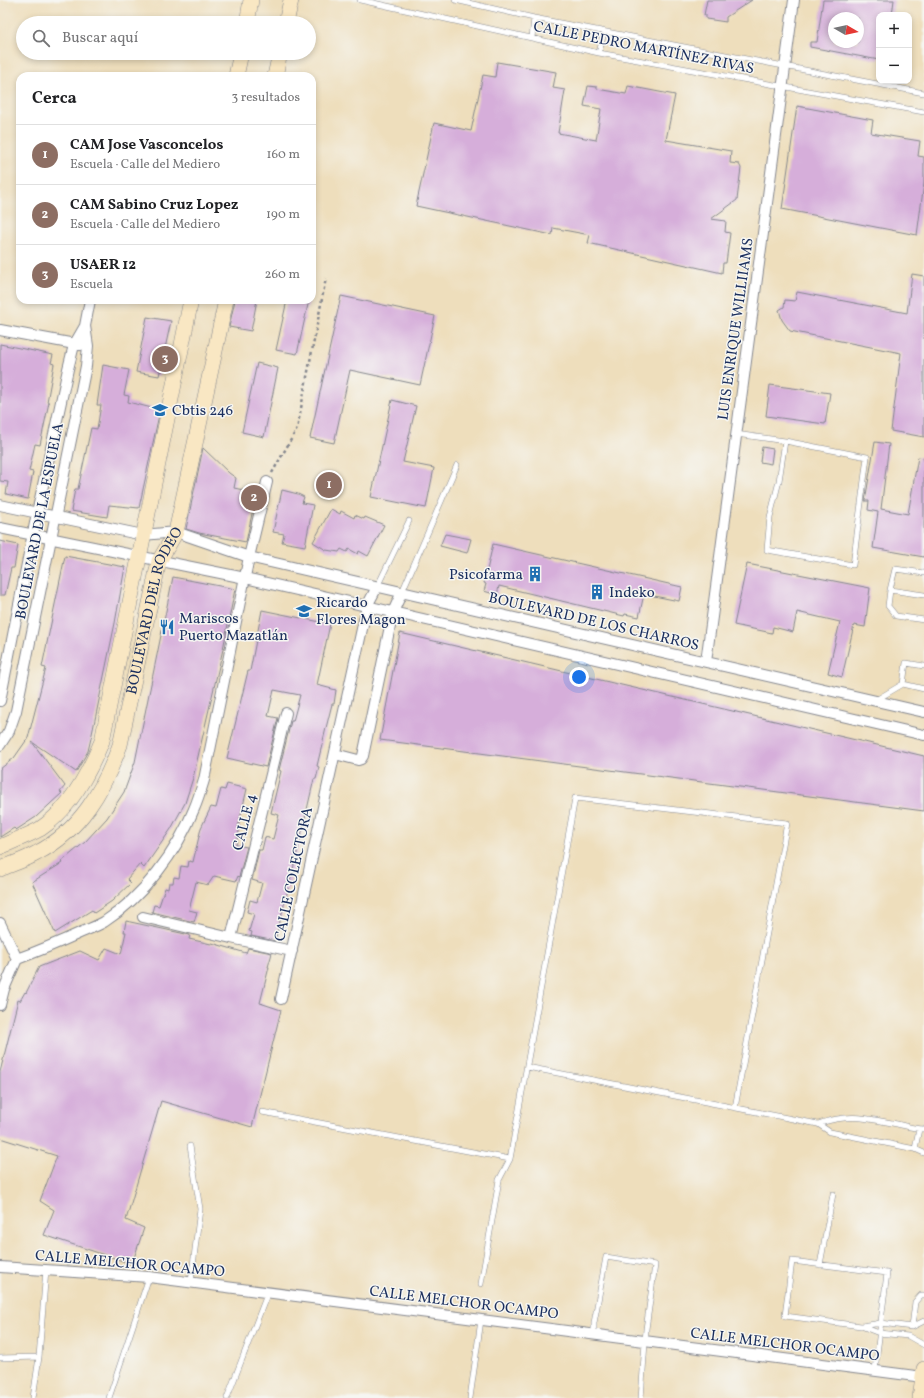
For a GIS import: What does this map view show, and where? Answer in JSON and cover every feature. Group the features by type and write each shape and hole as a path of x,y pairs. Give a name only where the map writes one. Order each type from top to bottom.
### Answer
{"street":[{"path":"248,16 251,0"},
{"path":"288,16 291,0"},
{"name":"LUIS ENRIQUE WILLIIAMS","path":"706,662 794,0"},
{"path":"237,72 239,60"},
{"path":"276,72 278,60"},
{"path":"85,326 89,304"},
{"name":"BOULEVARD DEL RODEO","path":"0,847 40,828 57,814 84,780 102,741 190,304"},
{"name":"BOULEVARD DEL RODEO","path":"0,869 37,853 65,834 92,804 112,768 120,745 159,561 176,532 225,304"},
{"name":"BOULEVARD DE LA ESPUELA","path":"0,701 37,513 74,345 85,326"},
{"name":"BOULEVARD DE LA ESPUELA","path":"0,745 9,731 16,711 86,366 88,346 85,326"},
{"path":"0,330 74,345 88,346"},
{"path":"0,1005 4,989 17,959 56,944 103,922 125,906 165,862 182,836 195,809 204,780 249,557 267,482"},
{"name":"BOULEVARD DE LOS CHARROS","path":"0,505 143,535 176,532 249,557 924,712"},
{"path":"0,528 245,578 924,735"},
{"name":"CALLE COLECTORA","path":"281,999 367,606 377,587"},
{"path":"335,754 358,760 363,756 393,612 402,592"},
{"name":"CALLE 4","path":"231,938 286,713"},
{"path":"143,917 292,951"},
{"path":"0,923 17,959"},
{"name":"CALLE MELCHOR OCAMPO","path":"0,1267 149,1277 875,1370 923,1373"},
{"path":"920,1398 923,1373"}],"lane":[{"name":"CALLE PEDRO MARTÍNEZ RIVAS","path":"360,0 599,53 924,112"},
{"name":"CALLE PEDRO MARTÍNEZ RIVAS","path":"456,0 604,32 924,93"},
{"path":"532,38 534,18"},
{"path":"599,53 604,32"},
{"path":"736,434 785,441 867,457 853,565 767,550 770,517 779,481 785,441"},
{"path":"402,592 457,465"},
{"path":"377,587 409,521"},
{"path":"924,573 894,569 888,606 896,616 924,620"},
{"path":"890,590 924,595"},
{"path":"903,684 906,663 924,666"},
{"path":"875,701 903,684 924,689"},
{"path":"481,1284 499,1180 510,1159 575,798 787,824 735,1108"},
{"path":"527,1067 818,1124 830,1132 915,1149 924,1153"},
{"path":"262,1112 510,1159"},
{"path":"818,1124 847,1116 921,1129 915,1149"},
{"path":"190,1146 200,1209 191,1282"},
{"path":"820,1265 834,1194"},
{"path":"594,1334 594,1322 606,1257 655,1265 645,1341 641,1398"},
{"path":"875,1370 879,1333 887,1273 792,1261 785,1316 861,1326 879,1333 908,1336 924,1345"},
{"path":"33,1398 39,1357 46,1270"},
{"path":"109,1398 149,1277"},
{"path":"228,1398 268,1292"},
{"path":"912,1327 915,1302 924,1295"},
{"path":"470,1398 481,1320"},
{"path":"861,1326 881,1323 912,1327 924,1321"},
{"path":"0,1358 39,1357"}],"path":[{"path":"267,482 297,429 326,278"}],"building":[{"path":"707,0 752,0 726,17 726,22 706,19 706,15 704,15"},
{"path":"823,0 894,0 892,12 876,12 876,59 810,47 810,42 817,42"},
{"path":"497,62 556,72 553,88 565,90 558,133 596,140 601,109 584,106 588,86 626,94 628,86 675,95 666,140 731,151 730,163 739,164 741,168 737,200 711,219 726,221 725,232 730,233 726,263 723,263 722,273 588,243 590,235 553,228 552,235 416,206 434,123 471,131 483,75 495,77"},
{"path":"797,106 873,120 871,133 920,141 918,156 924,157 924,183 917,235 782,209"},
{"path":"912,274 924,276 924,437 891,431 901,353 790,331 782,320 779,310 784,307 785,300 795,301 797,292 907,313"},
{"path":"341,296 435,316 420,385 350,370 334,443 310,438"},
{"path":"234,304 256,304 251,331 229,327"},
{"path":"286,304 308,304 297,354 276,350"},
{"path":"147,317 171,321 159,376 136,372"},
{"path":"0,344 53,355 51,363 54,364 47,402 49,402 40,445 35,444 29,471 33,472 28,499 6,494 8,482 0,481"},
{"path":"257,363 278,368 264,437 242,432"},
{"path":"103,365 129,370 124,395 129,396 128,402 160,410 139,508 109,505 107,517 71,511 75,489 78,489 91,428 97,429 101,405 97,405"},
{"path":"770,385 830,393 825,424 766,416"},
{"path":"392,400 416,406 403,462 434,468 426,508 371,497"},
{"path":"875,442 889,444 881,509 908,514 918,457 924,458 924,557 873,548 878,512 868,510 869,501 865,501"},
{"path":"762,447 773,449 771,464 760,462"},
{"path":"203,448 236,478 234,488 253,492 251,503 254,504 246,542 186,529"},
{"path":"282,490 298,494 304,497 302,503 313,505 305,546 282,542 284,534 273,532"},
{"path":"331,509 340,514 341,511 354,518 355,515 364,519 365,517 384,525 368,556 359,551 358,554 349,549 347,552 341,549 339,552 326,550 313,542"},
{"path":"445,534 471,539 467,553 440,546"},
{"path":"0,541 18,545 14,568 11,568 5,595 0,595"},
{"path":"493,544 682,587 679,601 644,594 639,617 625,614 624,616 499,586 497,595 484,591 486,584 484,583"},
{"path":"65,556 125,567 92,734 88,751 76,772 32,742 65,786 60,792 62,793 36,817 16,830 14,828 0,837 0,769 14,758 28,738 46,668 42,667"},
{"path":"747,564 870,588 865,627 854,625 842,677 828,673 840,622 797,612 793,632 773,627 772,633 734,625"},
{"path":"173,577 235,589 223,649 193,778 185,803 171,829 144,868 140,864 127,879 131,883 112,901 94,913 92,910 55,933 32,882 62,863 61,862 85,842 107,818 124,792 135,762"},
{"path":"262,610 330,624 317,685 336,690 334,704 332,704 317,766 319,767 316,779 314,779 275,941 251,936 252,932 249,931 254,914 247,912 250,900 257,902 262,883 252,880 259,850 262,850 265,837 273,839 279,815 271,813 281,771 279,770 291,721 293,721 300,695 274,690 268,716 278,718 266,767 227,758 248,671 250,671"},
{"path":"400,633 924,756 924,811 380,740"},
{"path":"227,784 247,789 238,827 240,827 236,845 247,847 239,877 238,876 236,881 214,876 208,885 196,882 189,910 197,912 194,922 152,912 154,905 159,906 165,888 168,889 169,883 173,883 174,877 179,878 181,866 188,867 189,861 193,862 201,828 211,807 216,808 221,789 225,790"},
{"path":"126,921 190,935 189,939 212,943 246,953 248,948 272,953 260,1003 281,1010 252,1127 161,1101 126,1220 144,1228 132,1264 44,1235 54,1210 40,1201 57,1156 0,1138 0,1072 18,1000 20,1001 25,992 26,993 39,967 80,951 99,960 106,948 121,954 126,932 124,932"}],"place":[{"name":"USAER 12","path":"165,359"},
{"name":"Cbtis 246","path":"160,410"},
{"name":"CAM Jose Vasconcelos","path":"329,485"},
{"name":"CAM Sabino Cruz Lopez","path":"254,498"},
{"name":"Psicofarma","path":"535,574"},
{"name":"Indeko","path":"597,592"},
{"name":"Ricardo Flores Magon","path":"304,611"},
{"name":"Mariscos Puerto Mazatlán","path":"167,627"}]}
